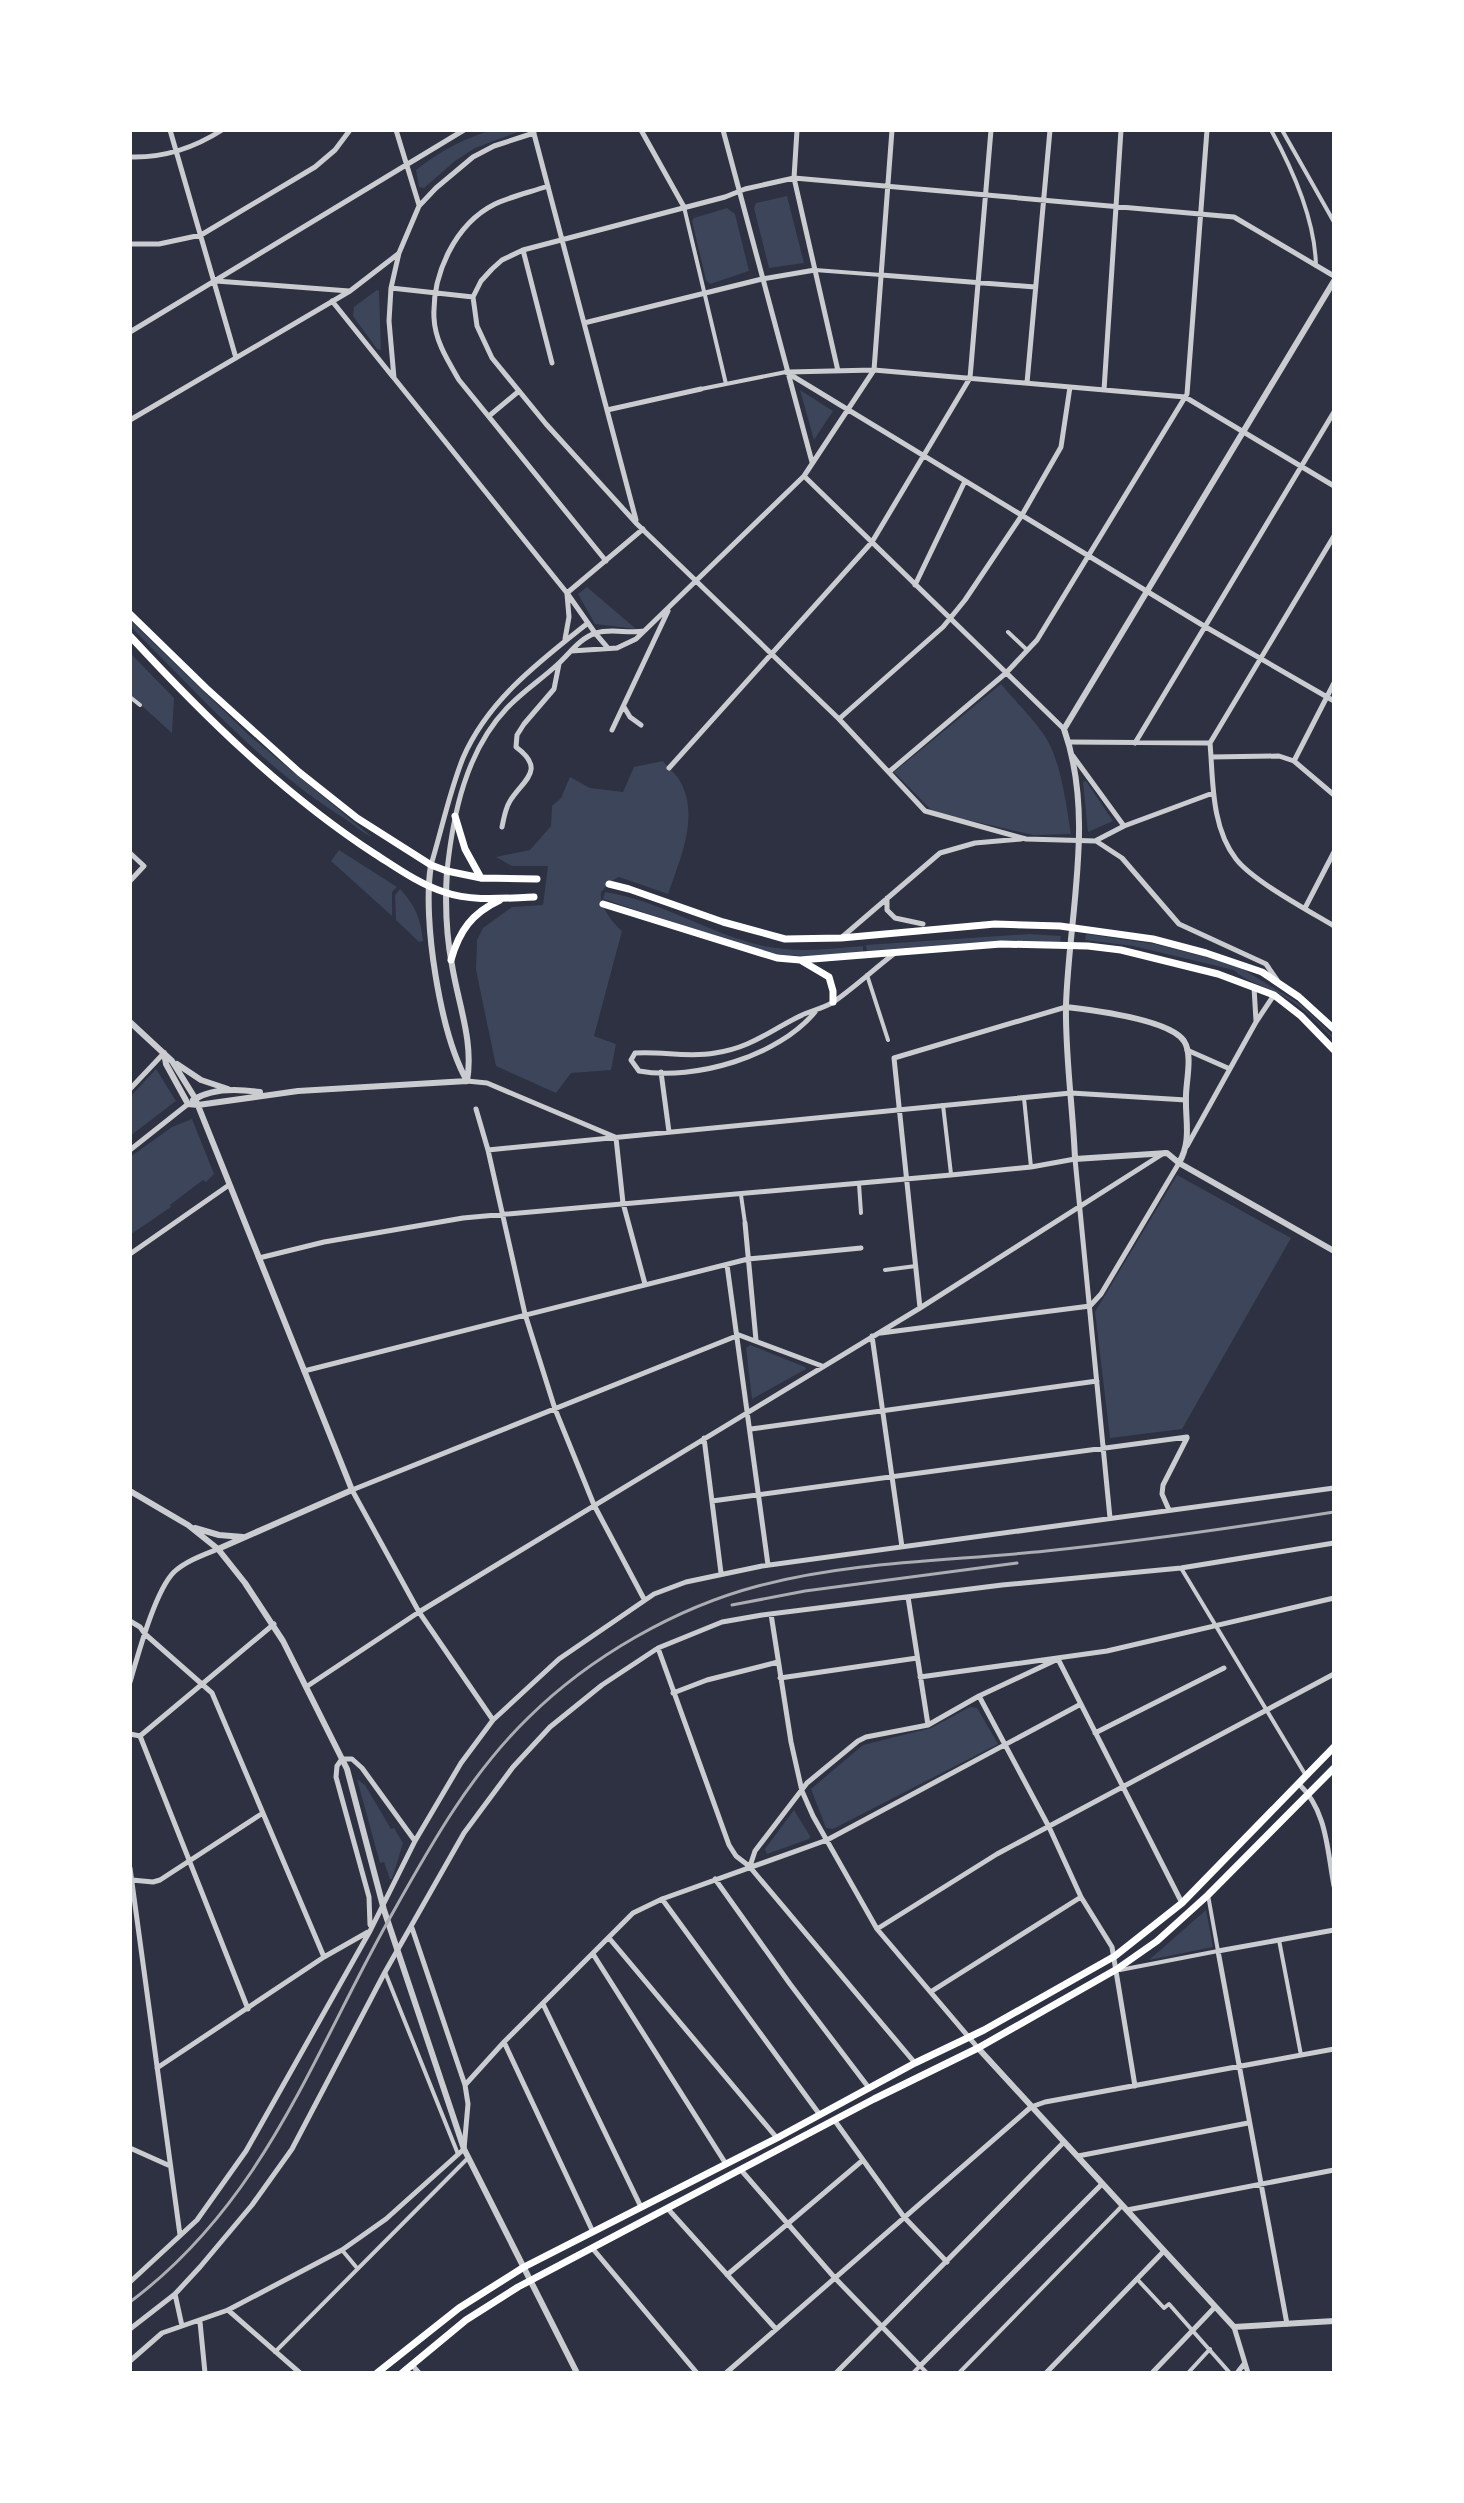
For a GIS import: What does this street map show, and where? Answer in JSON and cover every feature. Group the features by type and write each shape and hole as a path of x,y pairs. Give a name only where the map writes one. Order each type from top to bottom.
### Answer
{"main road":[{"path":"130,614 206,688 318,788 357,818 431,865 447,871 481,878 537,879"},
{"path":"130,636 178,688 286,788 355,840 427,886 446,893 534,897"},
{"path":"455,816 468,857 481,878"},
{"path":"609,884 785,939 841,938 995,924 1060,926 1113,932 1183,946 1262,972 1316,1010 1334,1029"},
{"path":"451,960 456,942 468,922 485,907 504,898"},
{"path":"603,904 756,953 813,965 829,977 833,1002"},
{"path":"800,960 1001,944 1088,946 1154,956 1274,995 1301,1016 1334,1050"},
{"path":"377,2373 459,2308 524,2267 969,2037 1115,1956 1182,1903 1334,1747"},
{"path":"402,2373 466,2320 530,2281 926,2072 978,2048 1118,1970 1157,1941 1208,1895 1334,1768"}],"street":[{"path":"170,130 236,358"},
{"path":"130,157 177,151 222,130"},
{"path":"130,244 159,244 201,235 315,167 335,150 350,130"},
{"path":"396,130 419,206"},
{"path":"130,332 464,130"},
{"path":"641,130 684,207 726,384"},
{"path":"723,130 812,463"},
{"path":"797,130 794,178 838,371"},
{"path":"571,651 629,644 645,631 804,476 874,370 892,130"},
{"path":"669,768 872,542 970,378 991,130"},
{"path":"1027,383 1050,130"},
{"path":"1104,390 1121,130"},
{"path":"890,771 1006,673 1044,630 1185,397 1207,130"},
{"path":"1271,130 1284,154 1304,207 1313,235 1316,266"},
{"path":"1282,130 1334,222"},
{"path":"394,378 389,329 391,288 399,253 419,206 473,157 534,132 637,524"},
{"path":"1026,839 929,813 839,719 637,524 519,391 483,343 473,297 481,281 502,260 523,250 794,178 1234,217 1334,278 1064,729"},
{"path":"548,186 496,204 471,221 450,251 436,293 434,319 440,347 459,380 606,561"},
{"path":"523,250 552,363"},
{"path":"131,418 350,291 399,253"},
{"path":"584,323 762,279 815,270 1035,287"},
{"path":"215,281 350,291"},
{"path":"391,288 473,297"},
{"path":"332,301 608,648"},
{"path":"607,410 786,372 874,370 1185,397 1334,486"},
{"path":"786,372 1204,626 1334,701"},
{"path":"839,719 950,619 1022,515 1061,447 1070,387"},
{"path":"489,416 519,391"},
{"path":"1135,743 1334,412"},
{"path":"804,476 1064,729 1068,742 1079,839 1066,1007 1075,1159 1110,1518"},
{"path":"915,585 965,481"},
{"path":"567,593 643,529"},
{"path":"1334,536 1210,743 1213,793 1225,839 1235,859 1334,926"},
{"path":"564,641 569,617 567,593"},
{"path":"612,730 670,606"},
{"path":"467,1081 453,1052 433,951 427,886 431,865 453,785 480,727 513,686 588,623"},
{"path":"467,1081 470,1050 451,960 446,893 455,816 463,787 481,742 507,708 571,651 595,633 645,631"},
{"path":"1008,632 1027,650"},
{"path":"502,827 508,805 531,775 526,754 516,747 517,735 554,689 559,663"},
{"path":"1294,761 1334,683"},
{"path":"130,697 140,705"},
{"path":"623,706 630,717 641,725"},
{"path":"1068,742 1210,743"},
{"path":"1071,754 1124,826"},
{"path":"1211,757 1279,756 1294,761 1334,795"},
{"path":"1096,841 1124,826 1213,793"},
{"path":"841,938 931,858 950,848 1026,839 1079,839 1096,841 1122,858 1179,924 1266,964 1278,981"},
{"path":"1305,908 1334,852"},
{"path":"130,853 144,866 130,881"},
{"path":"887,897 887,910 895,918 923,924"},
{"path":"815,1012 799,1016 756,1042 735,1049 685,1056 643,1053 633,1056 633,1065 639,1071 661,1072 741,1060 786,1038 815,1012 833,1002 896,952"},
{"path":"867,975 888,1040"},
{"path":"1254,986 1256,1022"},
{"path":"874,1335 1090,1306 1101,1294 1179,1163 1274,995"},
{"path":"920,1308 894,1058 1066,1007 1150,1023 1171,1030 1184,1041 1187,1050 1187,1146"},
{"path":"130,1022 172,1061 201,1080 239,1091"},
{"path":"1187,1050 1230,1069"},
{"path":"130,1089 164,1053"},
{"path":"164,1053 166,1064 188,1104"},
{"path":"172,1061 196,1102 352,1490 419,1612 493,1720"},
{"path":"661,1072 669,1132"},
{"path":"130,1150 188,1104 196,1102 268,1094 467,1081 487,1083 616,1138"},
{"path":"196,1102 216,1092 268,1094"},
{"path":"488,1150 1071,1093 1186,1100"},
{"path":"1024,1098 1031,1167"},
{"path":"943,1105 951,1175"},
{"path":"476,1109 504,1215 525,1314 555,1409 594,1505 644,1599"},
{"path":"616,1138 623,1203 645,1284"},
{"path":"306,1687 419,1612 920,1308 1164,1153"},
{"path":"258,1258 389,1229 463,1218 741,1195 1031,1167 1075,1159 1164,1153 1334,1251"},
{"path":"859,1184 861,1213"},
{"path":"130,1254 229,1185"},
{"path":"741,1195 756,1340"},
{"path":"304,1371 748,1259 861,1248"},
{"path":"727,1265 739,1335 768,1565"},
{"path":"885,1270 916,1266"},
{"path":"130,1682 165,1584 182,1565 352,1490 739,1335 822,1366"},
{"path":"874,1335 902,1547"},
{"path":"751,1429 1097,1381"},
{"path":"712,1501 1187,1437 1163,1485 1162,1494 1169,1510"},
{"path":"704,1438 721,1573"},
{"path":"130,2282 197,2220 246,2151 370,1931 415,1841 461,1763 493,1720 559,1659 644,1599 669,1587 768,1565 1334,1488"},
{"path":"130,1491 188,1525 218,1549 274,1624 306,1687 347,1769 384,1910 451,2111 461,2152"},
{"path":"188,1525 219,1535 248,1537"},
{"path":"130,2329 175,2294 252,2205 292,2149 385,1972 464,1833 513,1767 550,1727 602,1685 658,1648 722,1622 771,1614 1181,1568 1334,1543"},
{"path":"1181,1568 1306,1776"},
{"path":"908,1597 928,1725"},
{"path":"920,1677 1107,1651 1334,1598"},
{"path":"771,1614 802,1791 877,1929 978,2048 1234,2327 1248,2373"},
{"path":"130,1621 212,1693 324,1957"},
{"path":"140,1736 274,1624"},
{"path":"658,1648 729,1845 915,2063"},
{"path":"780,1678 917,1658"},
{"path":"749,1866 755,1851 807,1783 858,1741 928,1725 979,1696 1058,1659"},
{"path":"1058,1659 1182,1903"},
{"path":"673,1693 707,1680 778,1662"},
{"path":"1095,1733 1224,1668"},
{"path":"877,1929 975,1866 1334,1674"},
{"path":"979,1696 1049,1827 1081,1897 1115,1956 1135,2086"},
{"path":"465,2085 633,1913 749,1866 790,1855 827,1840 1081,1704"},
{"path":"130,1734 140,1736"},
{"path":"140,1736 248,2009"},
{"path":"342,1759 352,1759 362,1768 415,1841"},
{"path":"342,1759 337,1766 336,1777 369,1897 370,1931"},
{"path":"1299,1784 1309,1793 1322,1818 1334,1886"},
{"path":"131,1879 153,1882 263,1813"},
{"path":"130,1868 180,2236"},
{"path":"715,1879 869,2088"},
{"path":"1208,1895 1287,2324"},
{"path":"932,1991 1081,1897"},
{"path":"662,1899 820,2115"},
{"path":"130,2361 162,2333 228,2310 342,2250 386,2219 461,2152 468,2104 465,2085 412,1928"},
{"path":"1118,1970 1334,1930"},
{"path":"157,2068 324,1957 370,1931"},
{"path":"609,1938 777,2138"},
{"path":"1279,1940 1301,2055"},
{"path":"593,1954 726,2164"},
{"path":"385,1972 461,2152 468,2158 577,2373"},
{"path":"543,2004 641,2207"},
{"path":"504,2042 593,2232"},
{"path":"726,2373 1031,2107 1334,2049"},
{"path":"835,2121 904,2217 947,2262"},
{"path":"1077,2156 1248,2123"},
{"path":"836,2373 1064,2142"},
{"path":"130,2148 169,2166"},
{"path":"275,2352 468,2158"},
{"path":"727,2275 863,2160"},
{"path":"741,2170 834,2277 927,2373"},
{"path":"959,2373 1124,2208 1334,2170"},
{"path":"913,2373 1102,2184"},
{"path":"668,2209 776,2329"},
{"path":"593,2249 697,2373"},
{"path":"342,2250 357,2268"},
{"path":"1046,2373 1164,2251"},
{"path":"1137,2279 1164,2308 1169,2304 1230,2373"},
{"path":"175,2294 182,2326"},
{"path":"1152,2373 1215,2307"},
{"path":"228,2310 300,2373"},
{"path":"1234,2327 1334,2321"},
{"path":"200,2322 205,2373"},
{"path":"1188,2373 1210,2349"},
{"path":"1237,2373 1244,2363"},
{"path":"412,2365 419,2373"}],"shaded area":[{"path":"493,130 523,130 475,148 424,188 419,187 416,170 425,163 463,141"},
{"path":"787,196 804,263 769,268 754,208 756,203"},
{"path":"727,208 735,214 749,271 710,284 706,280 692,221"},
{"path":"377,290 381,350 377,349 353,316 354,307"},
{"path":"800,390 833,411 814,440"},
{"path":"587,587 636,629 595,624 578,594"},
{"path":"130,620 250,736 372,837 313,797 259,753 133,629"},
{"path":"130,649 133,656 174,698 172,733 130,695"},
{"path":"1001,684 1042,732 1054,754 1071,834 1033,835 933,812 894,772"},
{"path":"663,761 680,781 688,808 686,838 678,866 668,894 619,877 601,892 604,908 622,931 594,1036 616,1044 611,1070 571,1073 556,1093 496,1066 476,970 477,940 483,928 512,907 543,905 548,866 512,866 496,857 530,850 551,826 552,806 561,798 570,777 590,788 623,792 634,767"},
{"path":"1086,781 1113,821 1088,832 1083,782"},
{"path":"339,850 397,887 392,892 392,916 331,861"},
{"path":"400,889 416,913 423,941 419,942 396,920 395,895"},
{"path":"605,892 645,902 724,934 764,946 801,950 863,946 863,952 807,956 769,954 603,899"},
{"path":"1029,934 1061,936 1060,942 994,941 867,951 866,945"},
{"path":"1086,934 1155,944 1236,965 1300,1004 1334,1040 1292,1001 1234,970 1133,946 1085,940"},
{"path":"156,1069 176,1101 130,1136 130,1097"},
{"path":"192,1119 214,1174 130,1235 130,1157 172,1127"},
{"path":"1177,1175 1291,1238 1182,1429 1110,1438 1095,1312"},
{"path":"750,1345 806,1369 752,1399 746,1348"},
{"path":"970,1707 977,1708 998,1744 833,1829 826,1828 811,1789 863,1745 931,1728"},
{"path":"357,1779 365,1785 403,1843 392,1879 384,1862 380,1863"},
{"path":"794,1810 809,1839 767,1854 765,1849"},
{"path":"1206,1910 1213,1947 1149,1960"}],"railway":[{"path":"130,2302 176,2263 215,2221 249,2175 307,2078 402,1896 468,1789 529,1717 606,1655 696,1607 727,1595 793,1578 865,1567 1118,1543 1334,1512"},
{"path":"732,1605 805,1591 1017,1563"}]}
